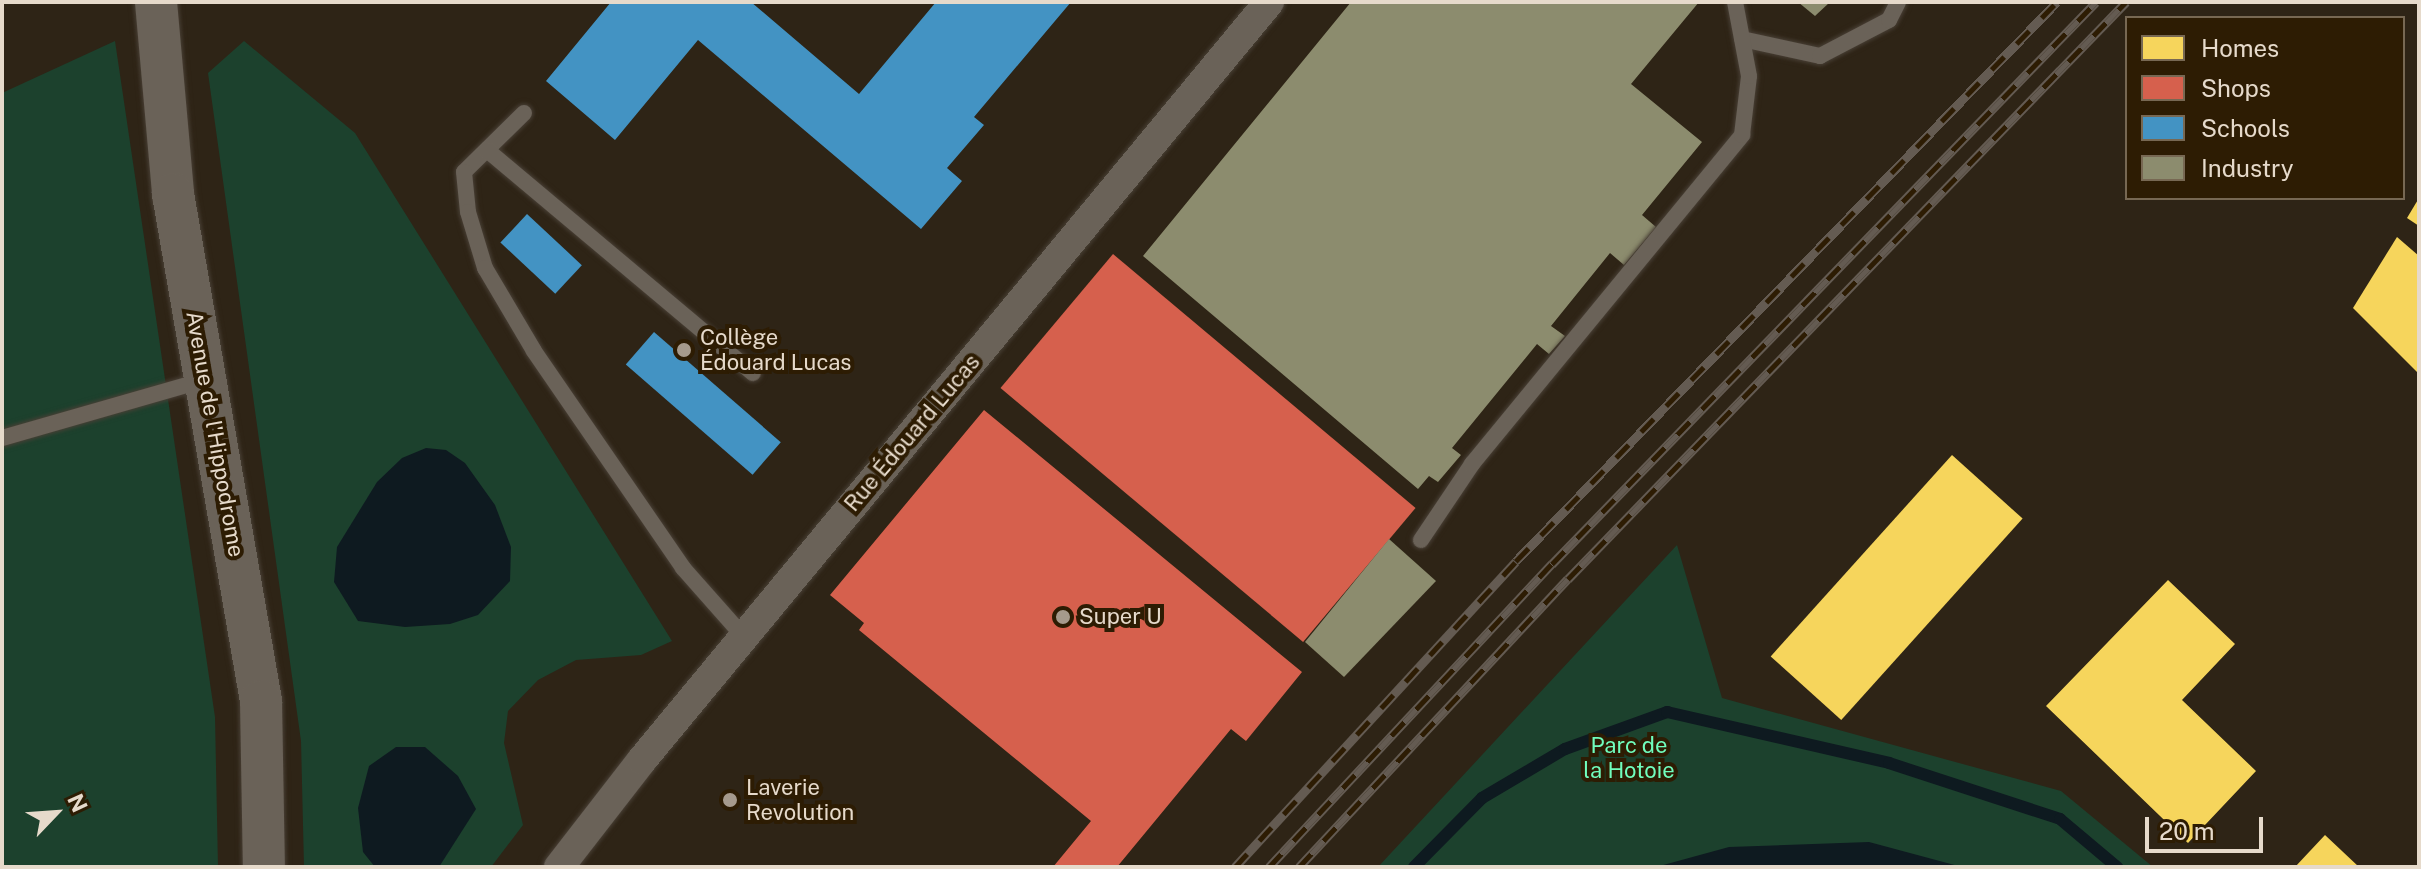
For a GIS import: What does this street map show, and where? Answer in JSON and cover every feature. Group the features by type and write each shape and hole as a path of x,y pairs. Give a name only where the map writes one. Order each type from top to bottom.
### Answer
{"main road":[{"name":"Avenue de l'Hippodrome","path":"156,2 173,194 261,701 264,867"}],"street":[{"name":"Rue Édouard Lucas","path":"559,867 744,637 1269,2"}],"lane":[{"path":"1421,540 1472,464 1742,135 1749,76 1735,2"},
{"path":"1742,39 1820,56 1889,20 1898,2"},
{"path":"524,113 464,172 468,212 485,268 534,351 683,568 744,637"},
{"path":"487,150 753,373"},
{"path":"2,438 205,380"}],"green space":[{"path":"115,41 215,717 218,867 2,867 2,93"},
{"path":"244,41 355,133 672,641 641,655 576,660 538,680 508,711 504,743 523,825 491,867 304,867 301,741 208,73"},
{"name":"Parc de la Hotoie","path":"1677,545 1722,698 2061,791 2153,867 1378,867"}],"shaded area":[{"path":"426,448 446,450 465,463 495,505 511,547 510,581 478,615 450,624 405,627 358,621 334,582 337,547 377,482 402,458"},
{"path":"396,747 425,747 458,776 476,809 439,867 375,867 363,852 358,808 369,766"},
{"path":"1869,842 1962,867 1656,867 1729,847"}],"building: Homes":[{"path":"2419,198 2419,226 2407,218"},
{"path":"2397,237 2419,256 2419,374 2353,308"},
{"path":"1952,455 2023,519 1841,720 1771,656"},
{"path":"2168,580 2235,644 2182,700 2256,771 2188,843 2046,706"},
{"path":"2325,835 2359,867 2295,867"}],"building: Shops":[{"path":"1113,254 1416,508 1303,642 1001,388"},
{"path":"984,410 1302,672 1246,741 1231,729 1117,867 1053,867 1091,821 859,630 864,623 830,595"}],"building: Schools":[{"path":"611,2 751,2 859,94 936,2 1071,2 974,117 984,125 947,168 962,181 921,229 698,40 615,140 546,81"},
{"path":"527,214 582,265 555,294 500,243"},
{"path":"654,332 781,442 753,475 626,364"}],"building: Industry":[{"path":"1351,2 1699,2 1631,84 1702,142 1642,215 1656,227 1624,265 1610,253 1551,326 1565,336 1549,354 1537,344 1452,448 1461,455 1438,482 1429,476 1418,489 1143,256"},
{"path":"1798,2 1830,2 1815,16"},
{"path":"1389,539 1436,581 1344,677 1305,642"}],"waterway":[{"path":"1414,867 1482,798 1565,749 1667,712 1889,763 2060,819 2117,867"}],"railway":[{"path":"1235,867 1516,561 2057,2"},
{"path":"1269,867 1552,564 2096,2"},
{"path":"1299,867 1568,579 2126,2"}],"place":[{"name":"Collège Édouard Lucas","path":"684,350"},
{"name":"Super U","path":"1063,617"},
{"name":"Laverie Revolution","path":"730,800"}]}
